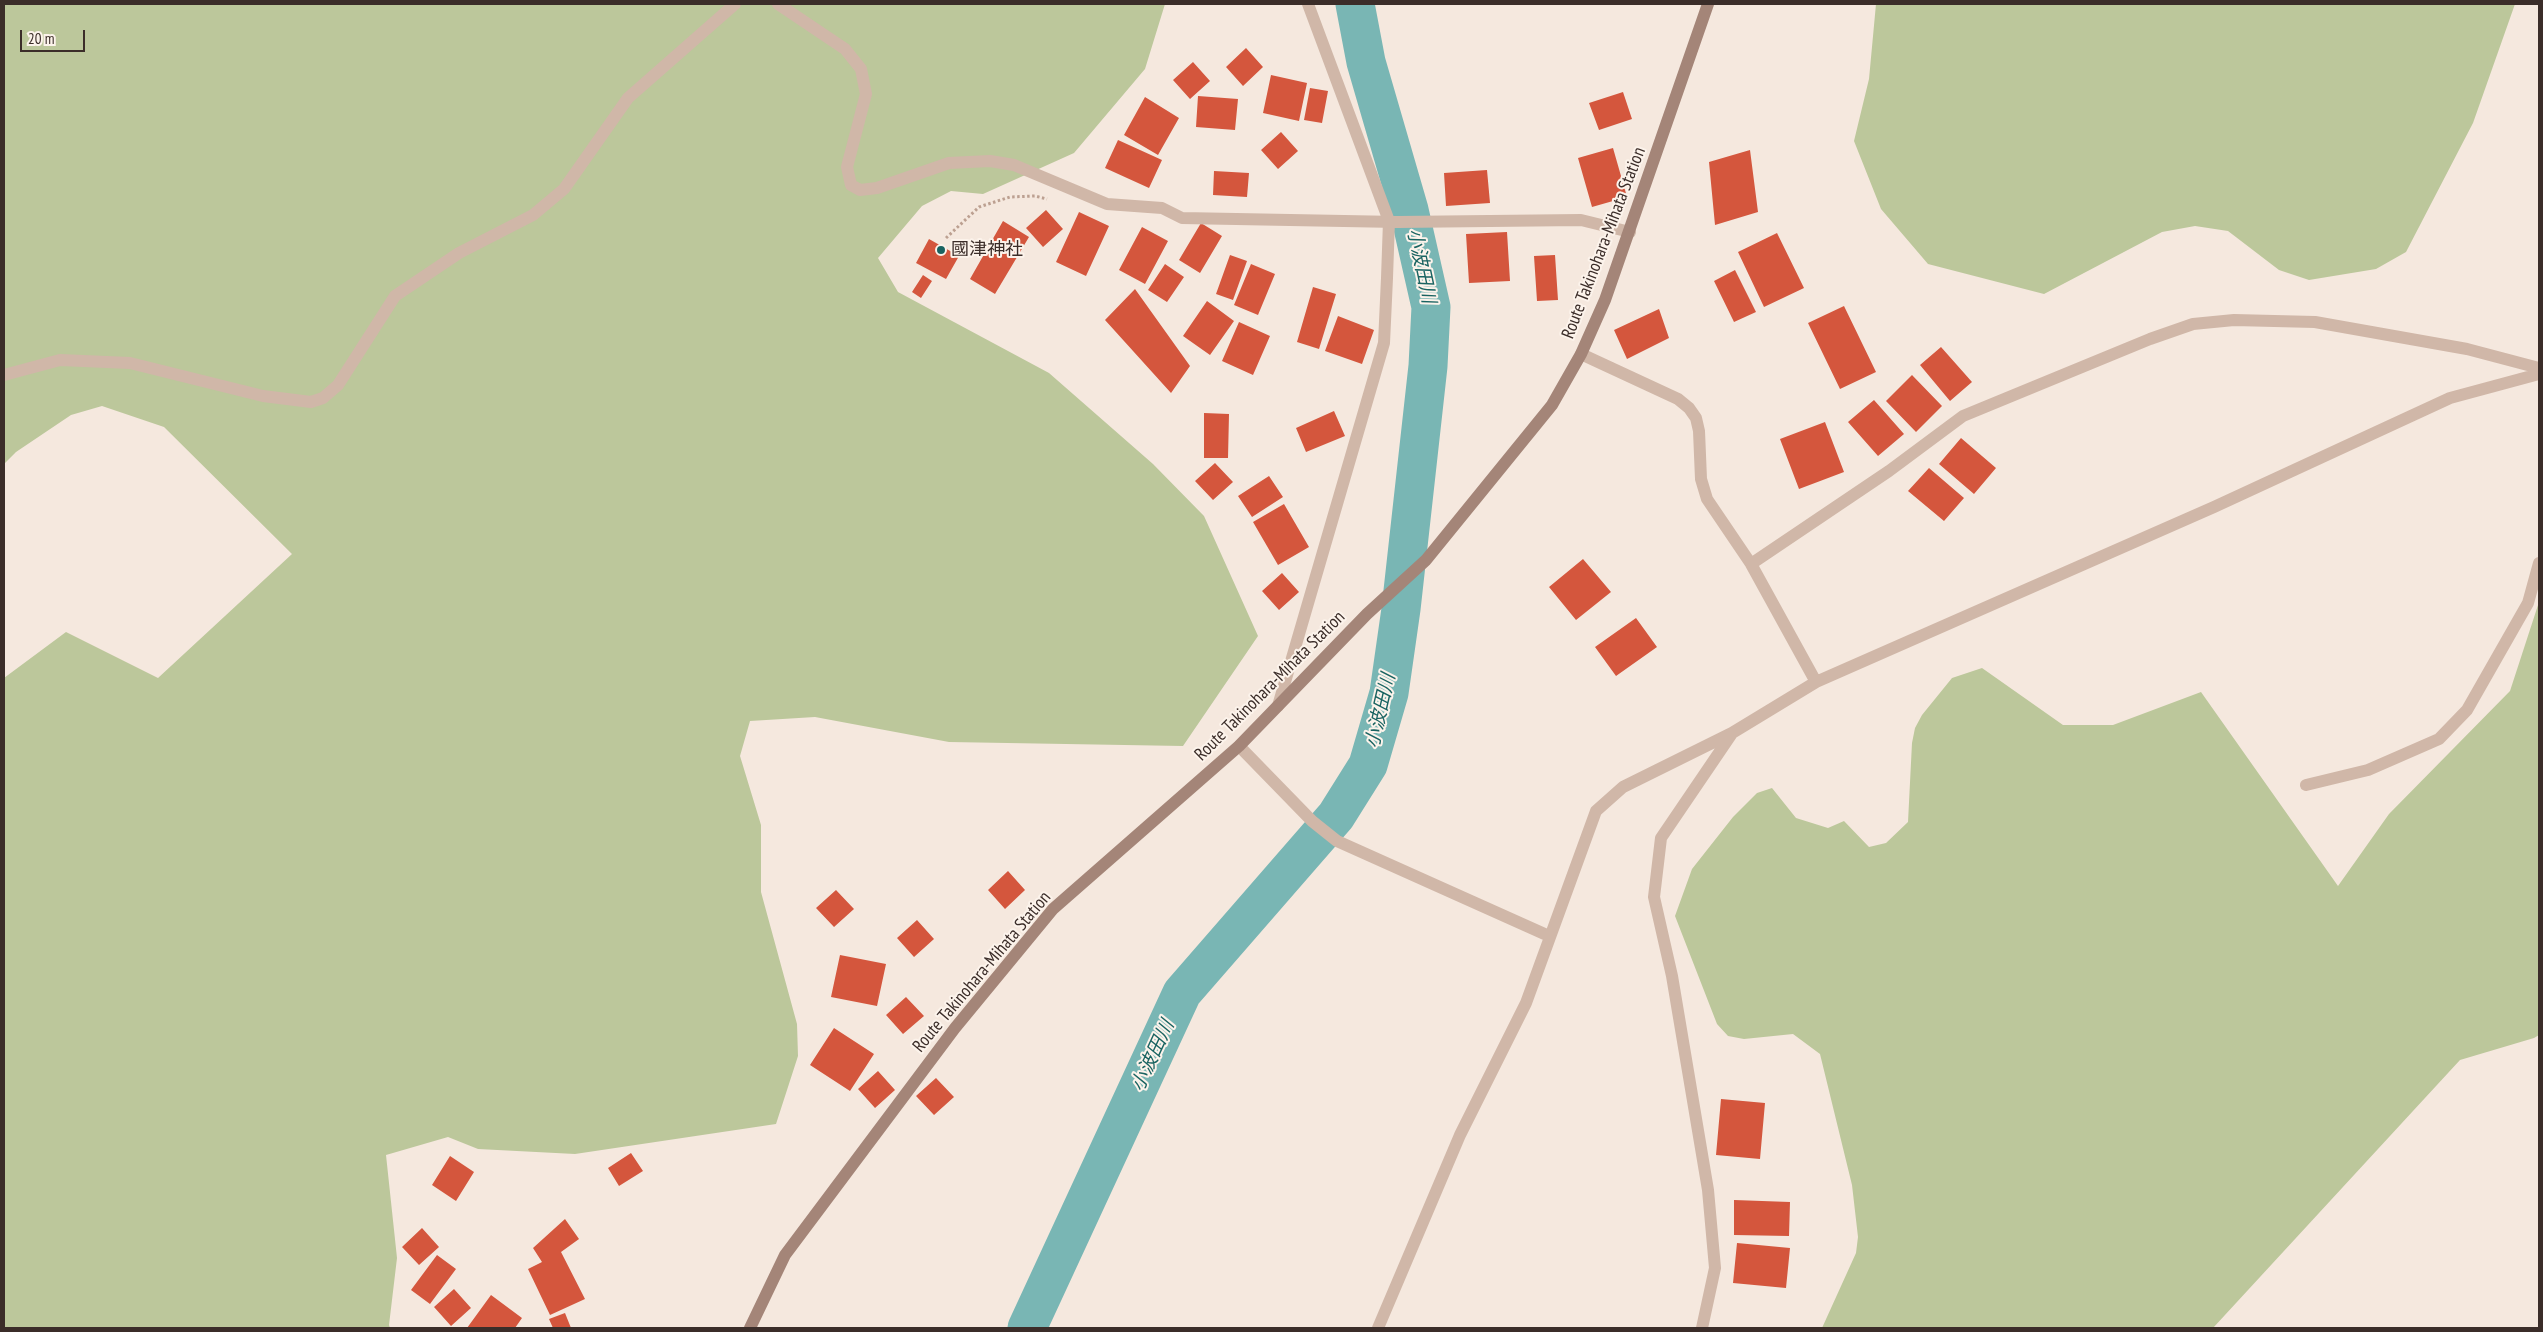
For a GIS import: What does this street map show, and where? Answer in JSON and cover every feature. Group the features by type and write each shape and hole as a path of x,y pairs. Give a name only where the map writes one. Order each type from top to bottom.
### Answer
{"main road":[{"name":"Route Takinohara-Mihata Station","path":"750,1328 785,1255 955,1028 1047,917 1239,746 1367,614 1426,560 1552,405 1581,354 1605,300 1708,4"}],"street":[{"path":"4,375 60,360 130,363 263,396 311,402 323,398 338,385 395,296 458,253 533,215 564,188 628,98 735,4"},
{"path":"778,4 845,49 861,69 866,94 847,167 851,185 860,190 877,188 949,163 990,161 1014,165 1107,204 1162,208 1182,218 1394,222 1429,220 1581,220 1630,232"},
{"path":"1278,706 1384,343 1394,222 1308,4"},
{"path":"1751,564 1858,492 1963,416 2150,339 2193,324 2234,320 2315,322 2467,349 2539,368"},
{"path":"1581,354 1678,399 1689,408 1696,418 1699,431 1701,478 1707,498 1751,564 1816,682"},
{"path":"1378,1328 1460,1135 1526,1003 1596,811 1623,787 1732,733 1816,682 2214,507 2450,398 2539,374"},
{"path":"2306,785 2368,770 2439,738 2468,710 2528,603 2539,563"},
{"path":"1702,1328 1716,1268 1708,1190 1674,986 1654,897 1661,838 1732,733"},
{"path":"1239,746 1312,821 1337,841 1549,936"}],"path":[{"path":"946,238 979,207 1010,197 1036,196 1052,201"}],"green space":[{"path":"4,4 1165,4 1145,69 1074,153 983,194 951,191 922,206 878,258 898,292 1049,373 1153,464 1204,516 1258,636 1183,746 949,742 815,717 750,721 740,756 761,825 761,892 797,1024 798,1056 776,1124 575,1154 478,1149 448,1137 386,1155 397,1258 390,1328 4,1328 4,678 66,632 158,678 292,554 164,427 102,406 71,415 16,452 4,464"},
{"path":"1876,4 2515,4 2473,123 2406,252 2376,269 2309,280 2279,270 2228,231 2195,226 2162,232 2044,294 1928,264 1881,209 1854,141 1869,79"},
{"path":"2539,602 2539,1035 2460,1060 2213,1328 1822,1328 1856,1253 1858,1237 1852,1185 1820,1054 1793,1034 1744,1039 1728,1036 1717,1024 1675,916 1692,869 1733,817 1757,793 1772,788 1796,818 1828,828 1844,821 1869,847 1886,843 1908,822 1912,743 1915,728 1922,715 1952,678 1982,668 2063,725 2113,725 2201,692 2338,886 2389,814 2510,691"}],"building":[{"path":"1246,48 1263,67 1243,86 1226,67"},
{"path":"1193,62 1210,81 1190,99 1173,80"},
{"path":"1271,75 1307,83 1299,121 1263,113"},
{"path":"1310,88 1328,91 1322,123 1304,120"},
{"path":"1623,92 1632,119 1599,130 1589,103"},
{"path":"1198,96 1238,99 1235,130 1196,127"},
{"path":"1145,97 1179,118 1158,155 1124,135"},
{"path":"1281,132 1298,151 1278,169 1261,150"},
{"path":"1118,140 1162,160 1149,188 1105,168"},
{"path":"1613,148 1627,197 1592,207 1578,158"},
{"path":"1750,150 1758,212 1715,225 1709,162"},
{"path":"1487,170 1490,203 1446,206 1444,173"},
{"path":"1214,171 1249,173 1247,197 1213,195"},
{"path":"1046,210 1063,229 1043,247 1026,228"},
{"path":"1079,212 1109,226 1086,276 1056,262"},
{"path":"1003,221 1029,237 995,294 970,279"},
{"path":"1201,223 1222,236 1200,273 1179,260"},
{"path":"1142,227 1168,241 1145,284 1119,270"},
{"path":"1507,232 1510,281 1469,283 1466,234"},
{"path":"1777,233 1804,288 1764,307 1738,252"},
{"path":"929,239 959,256 946,279 916,263"},
{"path":"1230,255 1247,261 1233,300 1216,294"},
{"path":"1555,255 1558,300 1537,301 1534,256"},
{"path":"1165,264 1184,277 1167,302 1148,290"},
{"path":"1251,264 1275,274 1258,315 1234,305"},
{"path":"1735,270 1756,312 1734,322 1714,281"},
{"path":"923,275 932,281 921,298 912,292"},
{"path":"1313,287 1336,294 1319,349 1297,342"},
{"path":"1135,289 1190,366 1171,393 1105,320"},
{"path":"1207,301 1234,321 1210,355 1183,336"},
{"path":"1844,306 1876,372 1840,389 1808,323"},
{"path":"1659,309 1669,338 1627,359 1614,330"},
{"path":"1338,316 1374,330 1362,364 1325,351"},
{"path":"1239,322 1270,336 1253,375 1222,361"},
{"path":"1941,347 1972,382 1950,401 1920,365"},
{"path":"1912,375 1942,406 1916,432 1886,401"},
{"path":"1874,400 1904,434 1878,456 1848,422"},
{"path":"1334,411 1345,436 1306,452 1296,428"},
{"path":"1204,413 1229,414 1228,458 1204,458"},
{"path":"1825,422 1844,472 1799,489 1780,439"},
{"path":"1961,438 1996,468 1974,494 1939,464"},
{"path":"1215,463 1233,482 1213,500 1195,481"},
{"path":"1929,468 1964,498 1944,521 1908,491"},
{"path":"1269,476 1283,497 1252,517 1238,496"},
{"path":"1284,504 1309,547 1278,565 1253,522"},
{"path":"1583,559 1611,592 1576,620 1549,587"},
{"path":"1282,573 1299,592 1279,610 1262,591"},
{"path":"1636,618 1657,647 1616,676 1595,647"},
{"path":"1008,871 1025,890 1005,909 988,890"},
{"path":"836,890 854,909 834,927 816,908"},
{"path":"917,920 934,939 914,957 897,938"},
{"path":"840,955 886,964 877,1006 831,997"},
{"path":"906,997 924,1016 903,1034 886,1015"},
{"path":"834,1028 874,1054 850,1091 810,1065"},
{"path":"878,1071 895,1090 875,1108 858,1089"},
{"path":"936,1078 954,1097 934,1115 916,1096"},
{"path":"1721,1099 1765,1103 1760,1159 1716,1155"},
{"path":"631,1153 643,1171 619,1186 608,1168"},
{"path":"450,1156 474,1172 456,1201 432,1185"},
{"path":"1734,1200 1790,1202 1789,1236 1734,1235"},
{"path":"565,1219 579,1239 561,1252 585,1299 550,1315 528,1269 542,1262 533,1248"},
{"path":"422,1228 439,1247 419,1265 402,1247"},
{"path":"1737,1243 1790,1248 1786,1288 1733,1283"},
{"path":"437,1255 456,1269 430,1304 411,1290"},
{"path":"454,1289 471,1308 451,1326 434,1307"},
{"path":"491,1295 522,1318 515,1328 467,1328"},
{"path":"565,1313 571,1328 553,1328 549,1319"}],"waterway":[{"name":"小波田川","path":"1027,1328 1182,993 1336,816 1368,765 1389,693 1401,609 1428,366 1431,307 1409,210 1366,62 1355,4"}],"place":[{"name":"國津神社","path":"941,250"}]}
